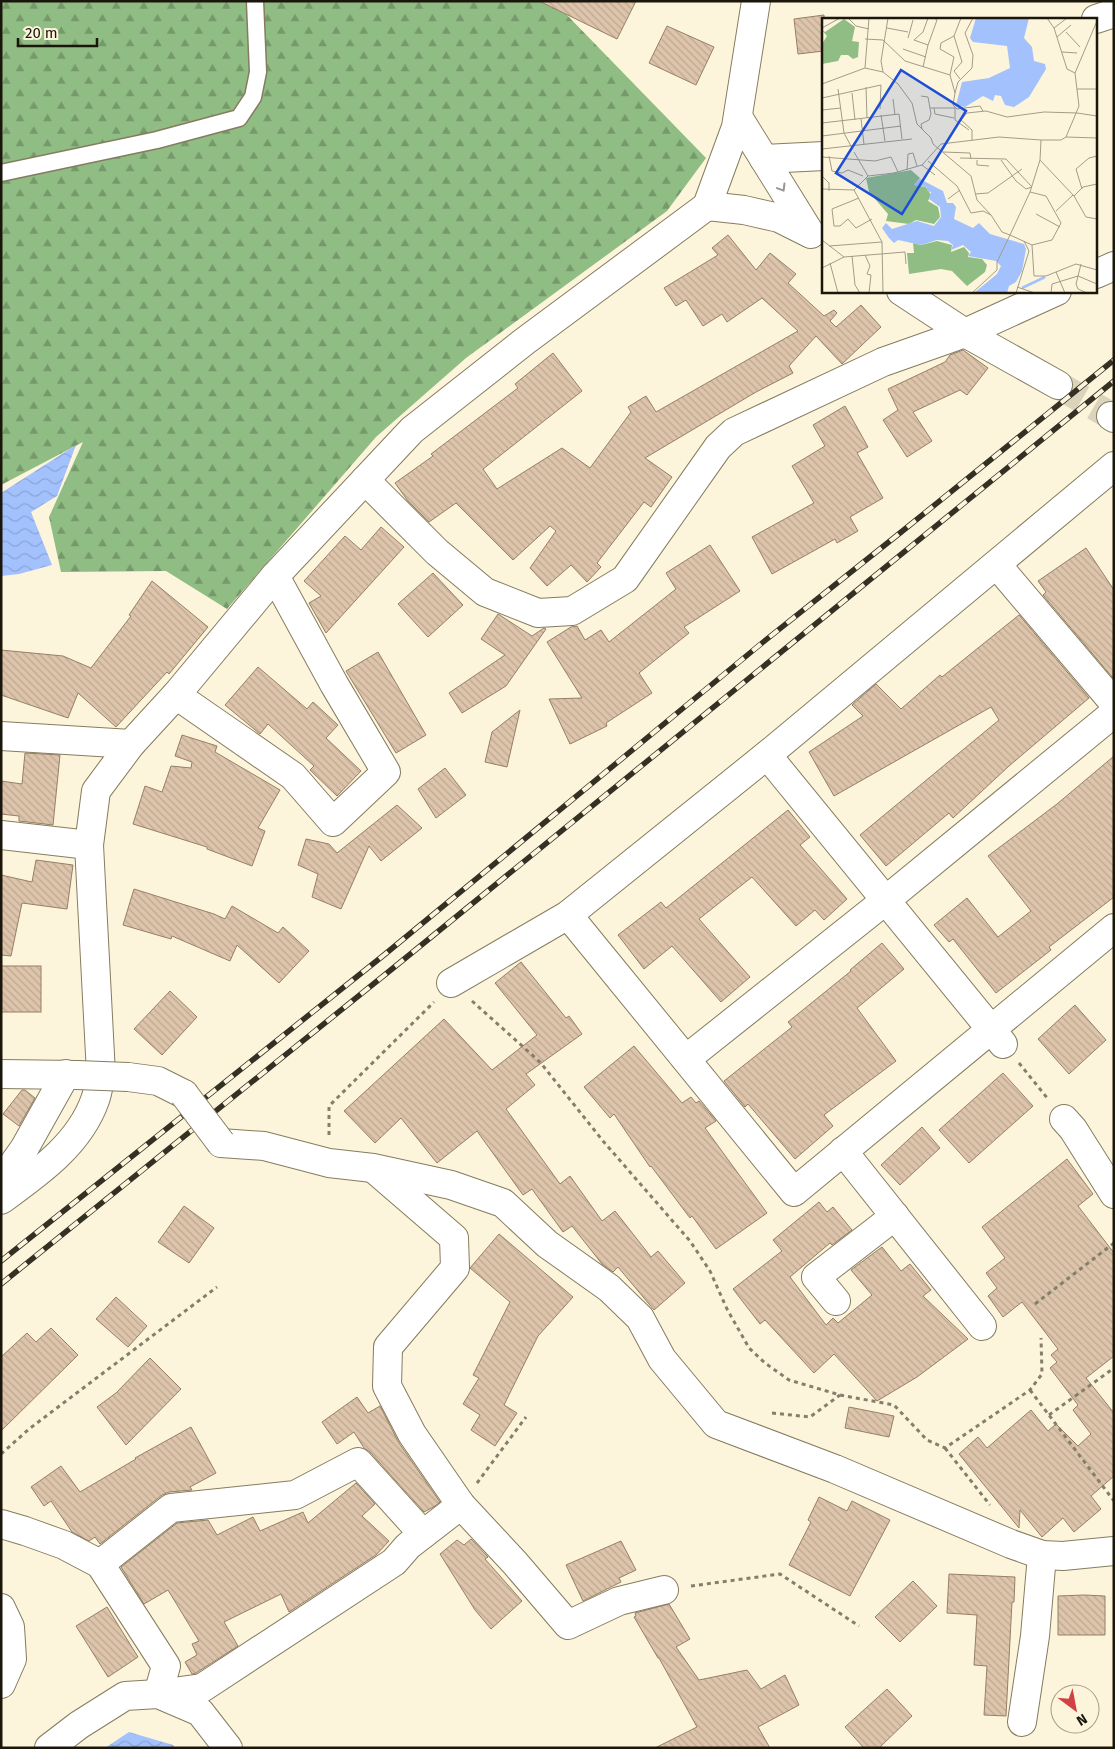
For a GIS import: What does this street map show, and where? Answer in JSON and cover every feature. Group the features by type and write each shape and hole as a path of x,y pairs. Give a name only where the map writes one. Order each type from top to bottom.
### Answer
{"street":[{"path":"1,1200 33,1177 64,1150 83,1126 95,1100 101,1074 89,845 96,791 131,744 176,695 275,576 412,430 525,341 707,206 736,127 756,1"},
{"path":"1098,18 1114,13"},
{"path":"738,117 817,238"},
{"path":"764,159 822,156"},
{"path":"707,206 744,210 779,218 817,238"},
{"path":"1098,273 1114,266"},
{"path":"903,292 965,333 1058,385"},
{"path":"365,480 436,552 485,592 538,613 572,612 624,579 718,447 734,432 884,362 965,333 1055,292"},
{"path":"451,983 568,915 766,755 1114,466"},
{"path":"997,565 1114,703"},
{"path":"176,695 293,776 333,822 386,772 334,684 275,576"},
{"path":"686,1060 886,900 1114,713"},
{"path":"1,736 131,744"},
{"path":"766,755 997,1036"},
{"path":"1,835 89,845"},
{"path":"568,915 794,1192 843,1151 997,1036 1114,928"},
{"path":"1,1074 128,1076 158,1081 184,1094 221,1144 264,1146 329,1163 373,1168 452,1185 503,1204 547,1244 609,1288 640,1318 662,1359 716,1424 835,1470 1011,1544 1042,1555 1063,1556 1114,1551"},
{"path":"1,1181 72,1074"},
{"path":"1064,1119 1073,1129 1114,1194"},
{"path":"843,1151 982,1326"},
{"path":"373,1168 454,1238 454,1268 388,1347 387,1386 412,1434 461,1505 515,1563 568,1625 619,1601 664,1590"},
{"path":"836,1301 816,1277 895,1216"},
{"path":"100,1564 171,1508 295,1494 358,1462 423,1534"},
{"path":"49,1748 79,1725 125,1696 202,1688 394,1562 408,1546 461,1505"},
{"path":"1,1524 64,1545 100,1564 166,1666 158,1694"},
{"path":"1022,1722 1035,1636 1042,1555"},
{"path":"1,1608 10,1627 12,1659 1,1684"},
{"path":"158,1694 200,1712 228,1748"}],"lane":[{"path":"1,173 157,140 239,118 253,97 258,72 255,1"}],"path":[{"path":"329,1163 329,1106 441,996 451,983 540,1062 603,1140 690,1241 710,1272 726,1309 749,1348 765,1363 789,1380 840,1395 894,1405 927,1440 945,1448 992,1507"},
{"path":"997,1036 1064,1119"},
{"path":"1035,1304 1114,1243"},
{"path":"1,1454 29,1429 217,1287"},
{"path":"945,1448 1030,1390 1042,1374 1041,1338"},
{"path":"1049,1415 1114,1368"},
{"path":"1030,1390 1114,1501"},
{"path":"772,1413 810,1418 840,1395"},
{"path":"461,1505 526,1417"},
{"path":"664,1590 780,1574 859,1626"}],"green space":[{"path":"1,1 539,1 563,11 706,158 667,211 466,358 376,437 227,609 166,571 61,572 49,517 83,442 1,485"}],"water":[{"path":"76,445 57,496 31,512 52,565 19,574 1,576 1,493"},
{"path":"129,1732 173,1745 175,1748 105,1748"}],"building":[{"path":"539,1 636,1 617,39"},
{"path":"824,15 824,18 822,18 822,51 798,54 794,19"},
{"path":"667,26 714,47 696,85 649,63"},
{"path":"728,235 756,270 770,253 796,274 788,283 824,316 834,310 837,313 830,321 836,327 861,305 881,327 842,364 816,336 789,366 793,373 756,392 645,458 672,477 651,507 644,502 597,563 601,567 587,582 571,565 547,586 530,568 556,531 550,526 513,560 456,503 429,522 408,501 395,483 433,456 431,454 518,388 515,384 553,353 582,391 483,469 497,489 562,448 590,468 631,412 628,407 646,396 656,412 798,331 762,298 727,322 722,314 703,326 686,300 676,306 664,288 718,255 712,248"},
{"path":"963,350 988,368 967,395 960,390 913,412 932,441 907,457 883,420 898,410 888,389 945,362 950,355"},
{"path":"845,406 868,447 857,453 883,498 850,517 858,531 837,543 835,539 772,574 752,537 814,503 792,466 825,446 813,425"},
{"path":"381,527 404,547 326,633 309,603 321,596 304,581 345,536 361,550"},
{"path":"710,545 740,591 684,627 689,633 639,673 652,693 606,723 607,726 570,744 549,699 582,698 547,642 571,627 577,626 585,640 601,630 609,642 676,589 666,573"},
{"path":"1086,548 1114,590 1113,678 1043,595 1046,592 1038,581"},
{"path":"433,573 463,605 428,637 398,604"},
{"path":"152,581 208,627 169,674 167,672 116,727 78,693 68,718 1,695 1,650 63,656 91,668 131,616 129,615"},
{"path":"498,614 532,636 544,628 546,629 506,686 462,713 449,693 505,655 481,639"},
{"path":"1019,615 1089,698 1009,766 953,818 949,813 886,866 860,835 999,720 991,707 834,796 809,752 863,716 852,705 876,684 901,709 940,675 942,677"},
{"path":"378,652 426,735 396,753 346,671"},
{"path":"258,667 307,709 313,702 338,725 326,738 361,771 337,796 310,770 314,766 268,724 260,734 225,705"},
{"path":"520,710 507,767 485,762 492,732"},
{"path":"182,735 217,746 215,752 280,790 258,828 265,831 252,866 207,849 207,847 133,824 145,786 162,792 171,766 191,768 192,762 175,756"},
{"path":"25,753 60,755 53,825 19,821 19,816 1,814 1,781 22,784"},
{"path":"1114,756 1114,897 1049,947 1051,950 996,993 953,939 949,942 934,925 967,898 998,937 1031,911 988,856 1057,804"},
{"path":"445,768 466,795 436,818 418,789"},
{"path":"397,805 422,828 381,861 369,846 341,909 312,897 318,874 298,865 306,839 329,844 337,853"},
{"path":"788,810 810,837 800,845 847,899 824,920 815,910 796,926 752,877 699,919 750,977 721,1002 672,946 644,969 618,935 661,902 666,908"},
{"path":"36,860 73,865 67,909 22,903 11,956 1,955 1,875 32,882"},
{"path":"134,889 225,919 232,906 278,933 283,927 309,951 279,983 237,945 230,961 172,936 171,939 123,925"},
{"path":"882,943 904,969 857,1008 896,1061 824,1115 833,1126 795,1159 748,1104 745,1107 724,1081 792,1027 788,1022"},
{"path":"521,962 566,1018 569,1016 582,1034 526,1074 535,1085 506,1109 560,1184 570,1176 602,1221 615,1211 651,1257 658,1251 685,1283 654,1310 618,1267 613,1272 602,1264 572,1226 563,1232 532,1189 523,1195 477,1131 437,1163 401,1118 375,1143 344,1111 444,1019 492,1070 537,1035 495,983"},
{"path":"1,966 41,966 41,1012 1,1012"},
{"path":"170,991 197,1017 162,1055 134,1029"},
{"path":"1075,1005 1106,1040 1069,1074 1038,1039"},
{"path":"634,1046 682,1103 691,1097 696,1103 699,1101 716,1121 705,1128 767,1213 716,1249 692,1216 690,1218 650,1167 614,1114 610,1118 584,1087"},
{"path":"1003,1073 1033,1106 969,1163 939,1130"},
{"path":"22,1090 25,1090 35,1098 19,1126 3,1114"},
{"path":"922,1127 940,1148 900,1185 881,1165"},
{"path":"1067,1159 1093,1194 1078,1206 1114,1253 1114,1356 1086,1378 1114,1413 1114,1476 1091,1496 1101,1509 1074,1532 1063,1518 1042,1537 1020,1510 1019,1528 959,1454 978,1437 987,1448 1031,1410 1048,1431 1056,1424 1078,1446 1091,1434 1073,1410 1078,1405 1050,1368 1057,1362 1051,1355 1058,1349 1022,1302 1003,1317 988,1296 997,1288 986,1273 1005,1258 982,1227"},
{"path":"819,1202 827,1212 833,1207 852,1230 832,1245 830,1243 790,1277 826,1325 833,1318 838,1323 872,1295 851,1270 882,1247 901,1271 910,1264 931,1290 923,1296 968,1339 917,1377 877,1401 834,1354 814,1373 765,1320 760,1324 733,1289 782,1251 773,1240"},
{"path":"184,1206 214,1228 189,1263 158,1242"},
{"path":"499,1234 573,1297 538,1336 504,1405 517,1413 495,1446 471,1430 480,1415 463,1404 479,1378 473,1375 510,1302 470,1268"},
{"path":"116,1297 147,1326 128,1347 96,1319"},
{"path":"51,1328 78,1355 1,1431 1,1357 27,1333 36,1342"},
{"path":"150,1358 181,1389 126,1445 97,1407 116,1393"},
{"path":"357,1397 368,1413 380,1406 399,1443 440,1502 435,1506 424,1512 370,1452 364,1448 354,1432 337,1444 322,1422"},
{"path":"849,1407 894,1416 889,1437 845,1428"},
{"path":"191,1427 216,1473 190,1487 192,1490 169,1492 162,1495 100,1544 95,1537 89,1541 72,1532 51,1501 44,1506 31,1487 61,1466 80,1492 135,1458"},
{"path":"356,1483 375,1504 362,1516 389,1541 376,1555 289,1612 281,1594 224,1622 238,1646 192,1674 185,1662 197,1655 192,1644 199,1641 168,1590 144,1604 121,1567 177,1523 208,1520 217,1535 253,1517 260,1531 303,1512 308,1523"},
{"path":"819,1497 847,1511 852,1501 890,1520 850,1596 789,1565 811,1522 808,1520"},
{"path":"471,1539 488,1557 485,1559 522,1601 491,1629 475,1610 440,1554 457,1540 464,1545"},
{"path":"621,1541 636,1570 619,1578 621,1582 583,1601 566,1565"},
{"path":"949,1574 1015,1577 1006,1716 984,1715 987,1666 974,1665 977,1615 947,1613"},
{"path":"913,1581 937,1606 900,1642 875,1617"},
{"path":"1058,1596 1105,1596 1105,1635 1058,1635"},
{"path":"669,1604 690,1639 676,1647 699,1680 747,1670 761,1689 785,1675 799,1705 758,1727 770,1748 655,1748 697,1727 634,1617 636,1616 635,1613"},
{"path":"107,1607 138,1657 108,1677 76,1626"},
{"path":"887,1689 912,1716 879,1748 864,1748 845,1727"}],"tunnel":[{"path":"1058,385 1111,416"}],"railway":[{"path":"1,1261 384,955 762,643 1114,360"},
{"path":"1,1284 392,969 1114,381"}]}
